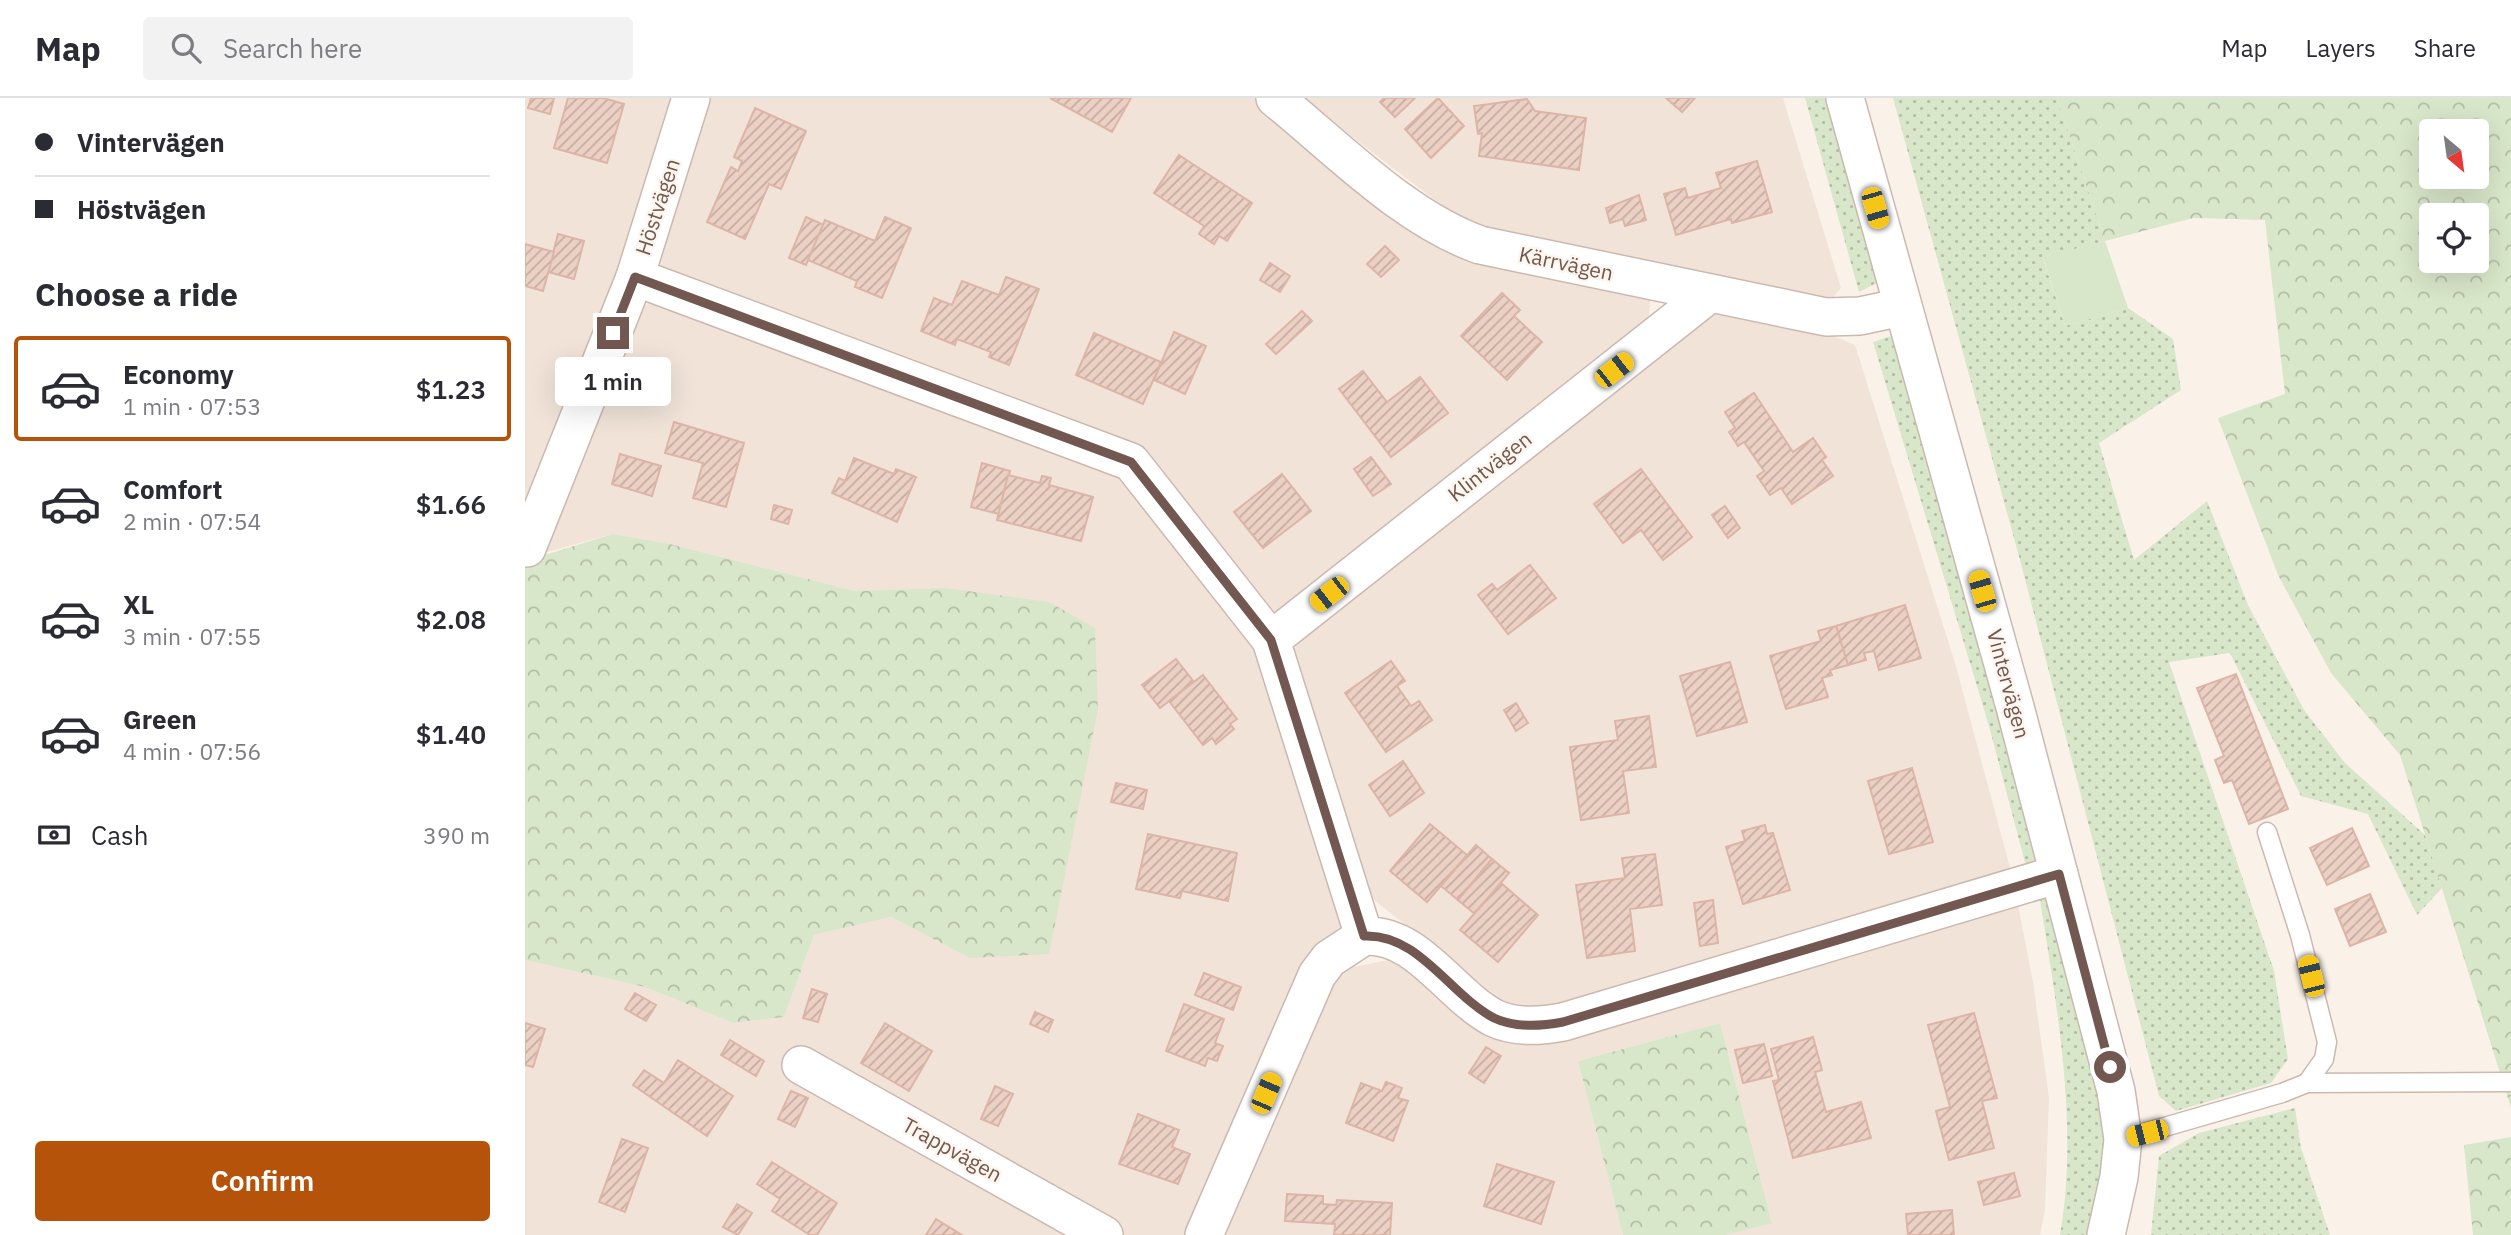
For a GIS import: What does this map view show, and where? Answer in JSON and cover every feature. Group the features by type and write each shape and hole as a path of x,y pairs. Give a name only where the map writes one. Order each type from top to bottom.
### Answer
{"street":[{"name":"Höstvägen","path":"527,548 635,277 691,98"},
{"name":"Kärrvägen","path":"1275,98 1417,214 1448,234 1480,245 1826,317 1860,316 1902,307"},
{"name":"Vintervägen","path":"1845,98 2059,874 2116,1091 2123,1139 2119,1177 2106,1235"},
{"path":"635,277 1131,462 1271,640 1364,936"},
{"name":"Klintvägen","path":"1271,640 1709,294"},
{"path":"1204,1235 1317,975 1329,959 1364,936 1395,939 1495,1018 1541,1026 2059,874"},
{"name":"Trappvägen","path":"801,1065 1104,1235"}],"lane":[{"path":"2267,832 2300,935 2327,1042 2324,1059 2307,1083"},
{"path":"2123,1139 2282,1093 2307,1083 2511,1082"}],"shaded area":[{"path":"525,98 678,98 670,130 525,525"},
{"path":"704,98 1254,98 1420,233 1651,295 1647,333 1278,620 1141,452 663,269 655,252"},
{"path":"1301,98 1783,98 1841,288 1829,302 1486,228 1460,219"},
{"path":"666,301 967,421 1119,470 1255,643 1346,933 1190,1235 1124,1235 798,1051 1080,1235 525,1235 525,960 645,987 733,1023 784,1017 814,935 891,917 970,958 945,588 855,591 670,544 613,534 540,554 640,309 650,303"},
{"path":"1712,307 1828,334 1855,345 1955,663 2012,875 1582,1004 1515,1011 1365,893 1292,653 1309,624"},
{"path":"2018,905 2033,982 2049,1098 2045,1209 2040,1235 1725,1235 1772,1222 1720,1023 1578,1061 1623,1235 1212,1235 1322,983 1348,968 1394,959 1521,1041 1542,1044 1838,961"}],"green space":[{"path":"1805,98 1832,98 1878,260 1877,283 1859,292"},
{"path":"1893,98 2057,98 2105,241 2043,258 2065,326 2128,308 2173,339 2181,390 2099,443 2134,560 2207,501 2248,605 2304,710 2345,763 2425,835 2442,888 2417,915 2368,814 2301,796 2230,653 2169,662 2274,971 2288,1059 2271,1083 2176,1111 2159,1096 2020,560"},
{"path":"2057,98 2511,98 2511,1108 2400,755 2331,673 2278,575 2218,418 2285,394 2265,220 2193,218 2105,241"},
{"path":"2105,241 2128,308 2065,326 2043,257"},
{"path":"1894,335 2045,866 2028,874 1989,726 1873,342"},
{"path":"613,534 670,544 855,591 945,588 1049,602 1095,628 1098,709 1049,954 970,958 891,917 814,935 784,1017 733,1023 645,987 525,960 525,561"},
{"path":"2055,892 2101,1094 2106,1150 2092,1235 2060,1235 2065,1194 2067,1110 2059,1025 2040,900"},
{"path":"1720,1023 1772,1223 1725,1235 1623,1235 1578,1061"},
{"path":"2295,1108 2301,1148 2330,1235 2151,1235 2159,1156 2199,1133"},
{"path":"2511,1137 2511,1235 2473,1235 2464,1145"}],"building":[{"path":"531,98 554,98 550,114 528,108"},
{"path":"568,98 603,98 624,104 607,163 554,148"},
{"path":"1050,98 1131,98 1112,132"},
{"path":"1384,98 1415,98 1395,117 1380,102"},
{"path":"1438,98 1464,126 1431,158 1405,129"},
{"path":"1666,98 1695,98 1682,112"},
{"path":"1527,99 1535,111 1586,118 1579,170 1479,156 1482,133 1478,134 1474,106"},
{"path":"755,108 806,131 781,189 769,184 745,239 707,222 731,167 738,171 742,161 734,157"},
{"path":"1179,155 1252,203 1227,241 1219,236 1214,244 1199,234 1204,226 1154,193"},
{"path":"1757,161 1772,212 1732,223 1731,219 1676,235 1664,194 1685,188 1688,198 1721,188 1716,173"},
{"path":"1639,195 1646,220 1625,226 1623,219 1610,223 1606,208"},
{"path":"806,217 824,225 806,265 789,258"},
{"path":"885,217 911,228 882,298 855,287 857,281 808,260 825,220 875,241"},
{"path":"558,234 584,241 574,279 548,272"},
{"path":"525,244 554,252 543,291 525,286"},
{"path":"1385,246 1399,260 1381,277 1367,264"},
{"path":"1270,263 1290,276 1280,292 1260,280"},
{"path":"1006,277 1039,289 1009,365 989,357 991,352 957,339 955,345 921,331 934,298 952,305 962,281 999,295"},
{"path":"1502,293 1520,310 1514,316 1542,342 1507,380 1461,336"},
{"path":"1302,311 1312,321 1276,354 1266,344"},
{"path":"1174,332 1206,346 1185,394 1154,380"},
{"path":"1094,333 1161,362 1143,404 1076,375"},
{"path":"1363,371 1387,402 1420,377 1448,413 1391,457 1339,389"},
{"path":"1754,393 1793,452 1813,438 1826,457 1822,460 1833,476 1792,504 1781,488 1770,495 1757,476 1764,471 1744,442 1738,446 1729,432 1735,428 1725,412"},
{"path":"674,422 744,443 726,507 693,498 703,463 665,453"},
{"path":"620,454 661,466 652,496 612,484"},
{"path":"1371,457 1391,484 1373,496 1354,469"},
{"path":"854,458 894,474 896,469 916,477 897,522 832,493 839,478 845,481"},
{"path":"982,463 1010,471 999,514 971,507"},
{"path":"1641,469 1692,537 1663,560 1641,530 1623,543 1594,504"},
{"path":"1282,474 1311,511 1263,548 1234,512"},
{"path":"1008,475 1040,483 1042,476 1051,478 1049,485 1093,497 1081,541 997,520"},
{"path":"774,505 792,510 788,524 771,519"},
{"path":"1725,506 1740,528 1728,538 1712,515"},
{"path":"1530,565 1556,598 1508,634 1478,595 1492,584 1497,590"},
{"path":"1905,605 1921,658 1879,670 1874,651 1864,653 1866,660 1848,665 1836,626"},
{"path":"1836,626 1848,665 1830,670 1832,675 1822,678 1828,697 1786,709 1770,656 1821,641 1818,631"},
{"path":"1176,659 1194,682 1160,708 1142,685"},
{"path":"1391,661 1405,681 1397,686 1411,706 1419,701 1432,720 1386,752 1345,693"},
{"path":"1730,662 1747,722 1697,736 1680,676"},
{"path":"2236,674 2288,809 2249,824 2232,780 2224,783 2215,760 2224,756 2197,688"},
{"path":"1203,675 1237,719 1230,724 1234,729 1216,744 1212,738 1203,745 1169,701"},
{"path":"1516,703 1528,723 1516,731 1504,710"},
{"path":"1649,716 1656,767 1623,771 1629,813 1581,820 1570,747 1618,740 1615,721"},
{"path":"1403,761 1424,793 1390,816 1369,785"},
{"path":"1912,768 1933,842 1889,854 1868,781"},
{"path":"1116,783 1147,790 1143,809 1111,802"},
{"path":"1430,824 1467,855 1427,902 1390,871"},
{"path":"1765,825 1767,834 1773,833 1790,890 1743,904 1726,847 1745,841 1742,831"},
{"path":"2352,828 2369,866 2327,885 2310,848"},
{"path":"1148,834 1237,853 1228,901 1182,891 1180,898 1136,889"},
{"path":"1476,845 1492,859 1458,900 1441,886"},
{"path":"1655,854 1662,905 1630,909 1635,951 1587,958 1576,885 1625,878 1622,858"},
{"path":"1492,859 1509,873 1475,914 1458,900"},
{"path":"1501,883 1538,915 1498,962 1460,930"},
{"path":"2370,894 2386,932 2350,946 2335,909"},
{"path":"1713,900 1718,943 1700,946 1694,903"},
{"path":"1204,973 1241,987 1233,1010 1195,995"},
{"path":"812,989 827,994 818,1022 803,1018"},
{"path":"635,993 656,1005 646,1021 625,1009"},
{"path":"1184,1004 1224,1019 1215,1043 1223,1046 1217,1061 1208,1058 1205,1066 1166,1051"},
{"path":"1035,1012 1053,1020 1048,1032 1030,1024"},
{"path":"1974,1013 1997,1098 1982,1101 1994,1148 1949,1160 1936,1111 1950,1107 1928,1025"},
{"path":"525,1023 545,1029 533,1067 525,1065"},
{"path":"885,1023 932,1051 909,1091 861,1063"},
{"path":"1813,1037 1822,1070 1815,1072 1826,1112 1861,1102 1871,1138 1793,1158 1773,1081 1779,1080 1771,1049"},
{"path":"730,1040 764,1061 756,1076 721,1055"},
{"path":"1764,1044 1772,1076 1743,1083 1735,1050"},
{"path":"1486,1047 1501,1056 1484,1083 1469,1073"},
{"path":"678,1060 733,1096 707,1136 633,1085 644,1070 664,1083"},
{"path":"1386,1082 1402,1088 1398,1098 1408,1101 1393,1141 1346,1123 1361,1083 1382,1091"},
{"path":"995,1086 1013,1094 998,1126 981,1119"},
{"path":"791,1091 808,1098 795,1127 778,1119"},
{"path":"1138,1114 1179,1130 1172,1147 1190,1154 1178,1184 1119,1164"},
{"path":"622,1139 648,1148 625,1212 599,1202"},
{"path":"772,1162 837,1203 817,1235 810,1235 772,1211 780,1199 757,1184"},
{"path":"1497,1164 1554,1182 1541,1224 1484,1206"},
{"path":"2014,1173 2020,1196 1984,1205 1978,1182"},
{"path":"1287,1194 1323,1196 1323,1204 1336,1205 1337,1200 1392,1203 1390,1235 1334,1235 1335,1224 1285,1221"},
{"path":"737,1204 752,1213 738,1235 723,1227"},
{"path":"1952,1210 1954,1235 1908,1235 1906,1214"},
{"path":"936,1219 962,1235 926,1235"}],"route":[{"path":"613,333 635,277 1131,462 1271,640 1364,936 1381,935 1395,939 1495,1018 1541,1026 1563,1022 2059,874 2110,1067"}]}
